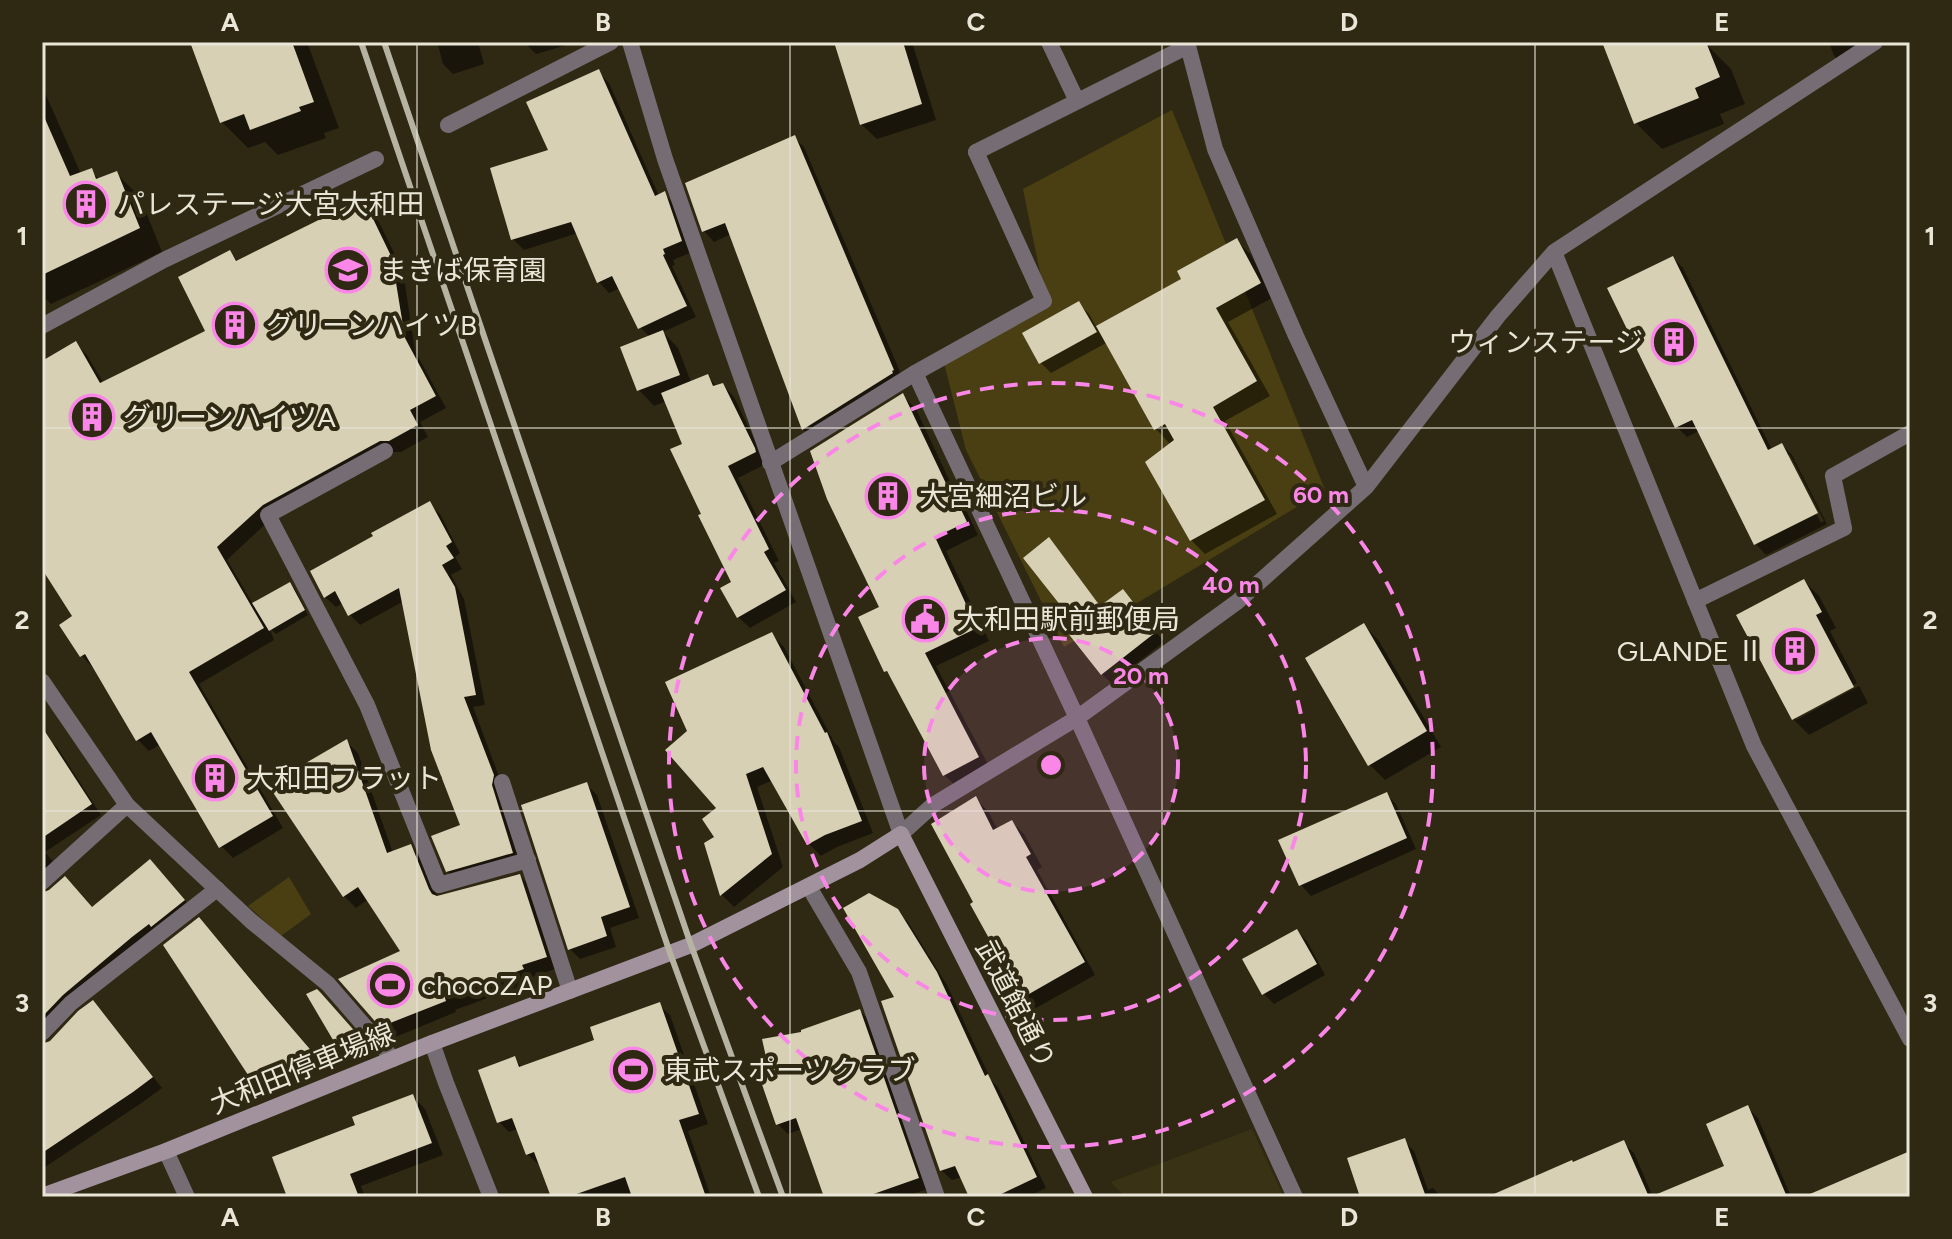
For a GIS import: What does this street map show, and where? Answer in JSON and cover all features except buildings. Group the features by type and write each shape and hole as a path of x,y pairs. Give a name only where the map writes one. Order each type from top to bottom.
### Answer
{"main road":[{"name":"大和田停車場線","path":"42,1196 166,1151 432,1043 691,945 809,887 901,834"},
{"name":"武道館通り","path":"901,834 1085,1197"}],"street":[{"path":"448,125 611,42"},
{"path":"630,42 665,159 901,834 933,805 1077,718 1237,602 1366,487 1498,316 1554,252 1875,42"},
{"path":"1049,42 1077,101"},
{"path":"770,463 915,373 1044,301 976,152 1188,44 1215,149 1366,487"},
{"path":"42,326 164,260 376,159"},
{"path":"1554,252 1754,746 1910,1039"},
{"path":"915,373 1077,718 1295,1197"},
{"path":"1695,601 1844,528 1833,476 1910,433"},
{"path":"385,451 268,515 367,705 439,885 528,860"},
{"path":"42,681 127,805 251,921 328,984 393,1059"},
{"path":"502,782 570,991"},
{"path":"42,882 127,805"},
{"path":"809,887 859,972 937,1197"},
{"path":"42,1033 71,1003 217,889"},
{"path":"432,1043 491,1197"},
{"path":"166,1151 187,1197"}],"shaded area":[{"path":"1172,110 1325,490 1064,647 966,450 944,363 1047,307 1023,189"},
{"path":"289,877 311,914 281,936 248,906"},
{"path":"1252,1129 1284,1197 1125,1197 1111,1182"}],"railway":[{"path":"361,42 670,953 759,1197"},
{"path":"384,42 691,945 783,1197"}],"place":[{"name":"パレステージ大宮大和田","path":"86,204"},
{"name":"まきば保育園","path":"348,270"},
{"name":"グリーンハイツB","path":"235,325"},
{"name":"ウィンステージ","path":"1674,342"},
{"name":"グリーンハイツA","path":"92,417"},
{"name":"大宮細沼ビル","path":"888,496"},
{"name":"大和田駅前郵便局","path":"925,619"},
{"name":"GLANDE Ⅱ","path":"1795,651"},
{"name":"大和田フラット","path":"215,778"},
{"name":"chocoZAP","path":"390,985"},
{"name":"東武スポーツクラブ","path":"633,1070"}]}
